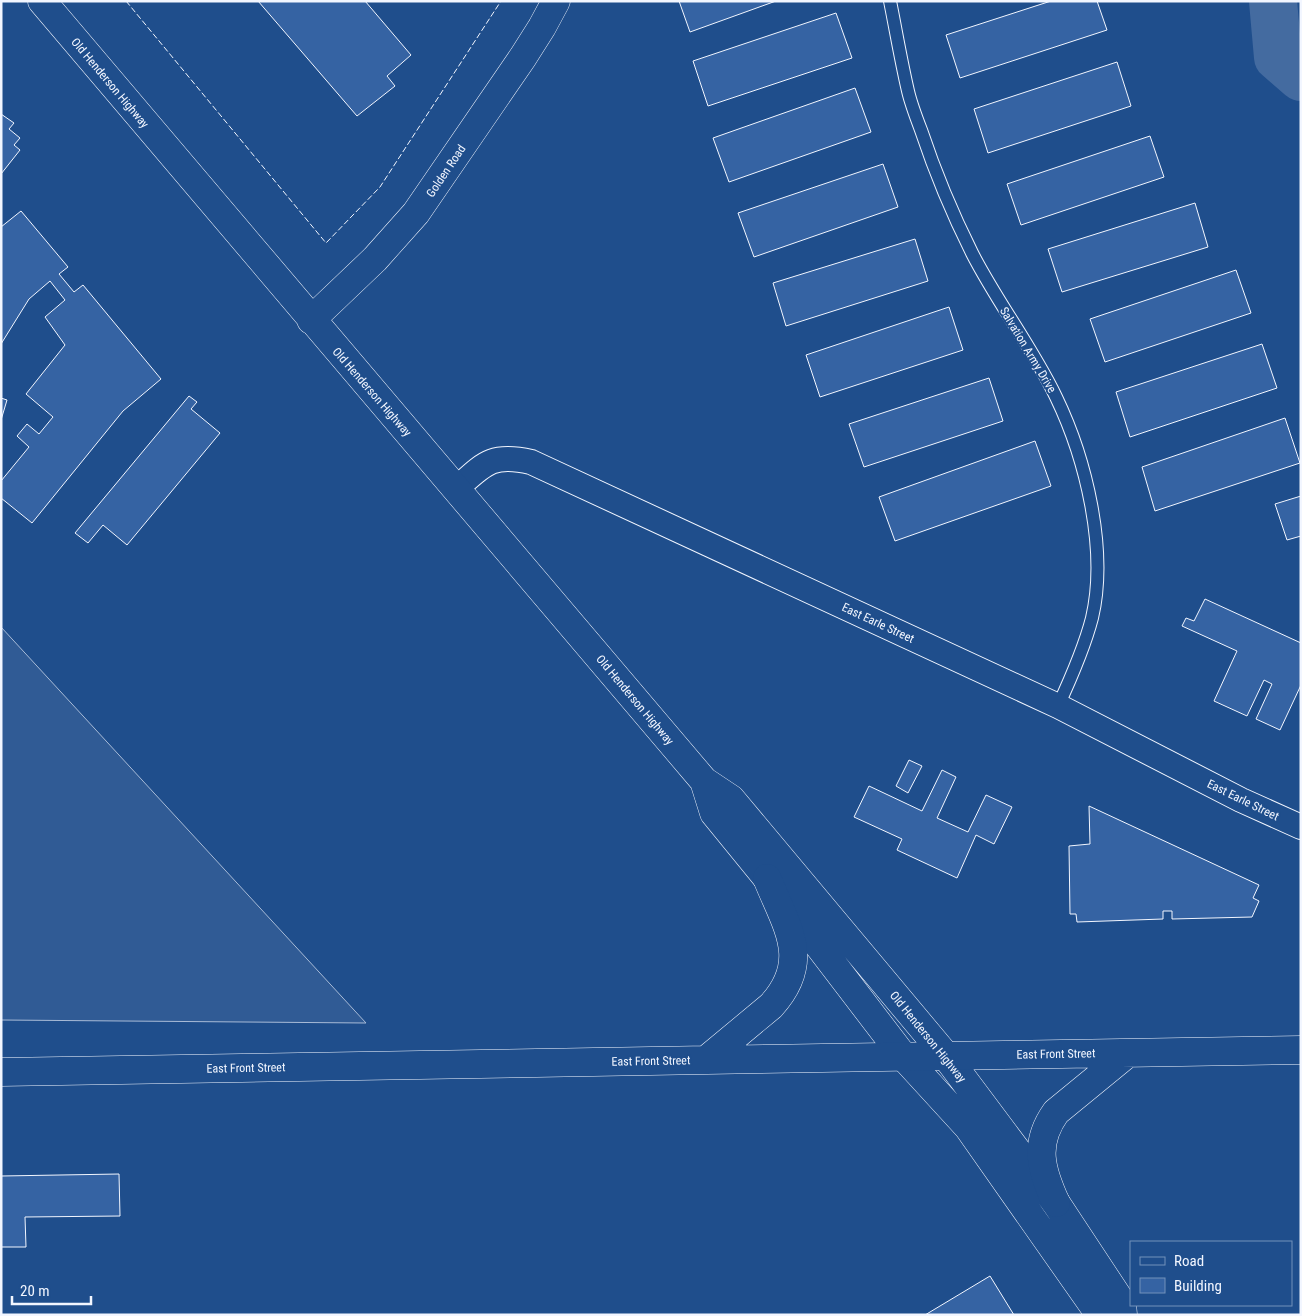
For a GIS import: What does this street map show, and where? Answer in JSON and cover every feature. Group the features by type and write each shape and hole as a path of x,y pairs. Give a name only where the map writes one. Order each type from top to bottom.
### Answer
{"main road":[{"name":"Old Henderson Highway","path":"42,1 704,781 731,799 946,1056 1056,1203 1122,1303 1123,1315"},
{"name":"Golden Road","path":"311,320 375,259 416,213 532,42 556,1"},
{"name":"Old Henderson Highway","path":"704,781 714,814 767,878 903,1056 968,1126 1100,1315"},
{"path":"706,1060 771,1006 780,996 789,977 794,958 793,944 767,878"},
{"name":"East Front Street","path":"1,1072 1301,1050"},
{"path":"1056,1203 1044,1177 1041,1164 1044,1137 1048,1123 1056,1112 1128,1053"}],"street":[{"name":"East Earle Street","path":"456,489 480,468 490,462 500,459 516,459 531,462 1058,706 1241,800 1301,827"}],"lane":[{"name":"Salvation Army Drive","path":"890,1 908,92 932,166 977,262 1056,397 1075,445 1091,502 1096,533 1097,588 1092,616 1074,671 1058,706"}],"shaded area":[{"path":"1,627 366,1023 1,1020"}],"building":[{"path":"258,1 365,1 411,55 387,76 395,86 357,116"},
{"path":"679,1 776,1 690,32"},
{"path":"1051,1 1097,1 1107,30 960,78 946,35"},
{"path":"836,13 852,58 708,106 693,61"},
{"path":"1117,62 1131,106 988,153 974,109"},
{"path":"855,88 871,132 729,182 713,138"},
{"path":"1,114 14,123 9,129 20,138 14,145 20,150 1,174"},
{"path":"1150,136 1164,177 1021,225 1007,184"},
{"path":"883,164 898,207 754,257 738,213"},
{"path":"1195,203 1208,247 1062,292 1048,249"},
{"path":"21,211 68,267 59,274 74,292 83,285 161,379 123,411 32,523 1,498 1,481 29,447 17,436 27,424 39,434 53,417 26,394 65,345 45,317 65,300 50,281 29,299 1,344 1,227"},
{"path":"915,239 928,281 786,326 773,283"},
{"path":"1236,270 1251,313 1105,362 1090,319"},
{"path":"949,307 963,350 820,397 806,355"},
{"path":"1262,344 1277,388 1130,437 1116,392"},
{"path":"989,378 1003,421 864,467 849,424"},
{"path":"189,396 197,402 191,409 220,433 127,545 103,525 88,543 75,533"},
{"path":"1,398 7,400 1,420"},
{"path":"1285,418 1300,463 1155,511 1142,467"},
{"path":"1035,441 1051,486 895,541 879,497"},
{"path":"1301,496 1301,536 1287,540 1275,504"},
{"path":"1205,599 1301,643 1301,685 1280,730 1256,719 1272,684 1264,680 1247,716 1214,701 1237,651 1182,626 1186,618 1194,621"},
{"path":"909,760 922,766 908,793 896,786"},
{"path":"942,770 956,777 937,818 968,832 986,795 1012,807 994,844 976,835 957,878 897,850 902,839 854,817 869,786 922,811"},
{"path":"1089,806 1259,885 1253,898 1259,901 1252,917 1172,919 1172,911 1163,911 1163,919 1077,922 1076,914 1070,914 1069,846 1090,844"},
{"path":"119,1174 120,1216 25,1217 26,1247 1,1247 1,1176"},
{"path":"990,1276 1014,1315 925,1315"}],"waterway":[{"path":"1273,1 1278,57 1301,77"}],"fence":[{"path":"126,1 326,243 380,187 501,1"}]}
